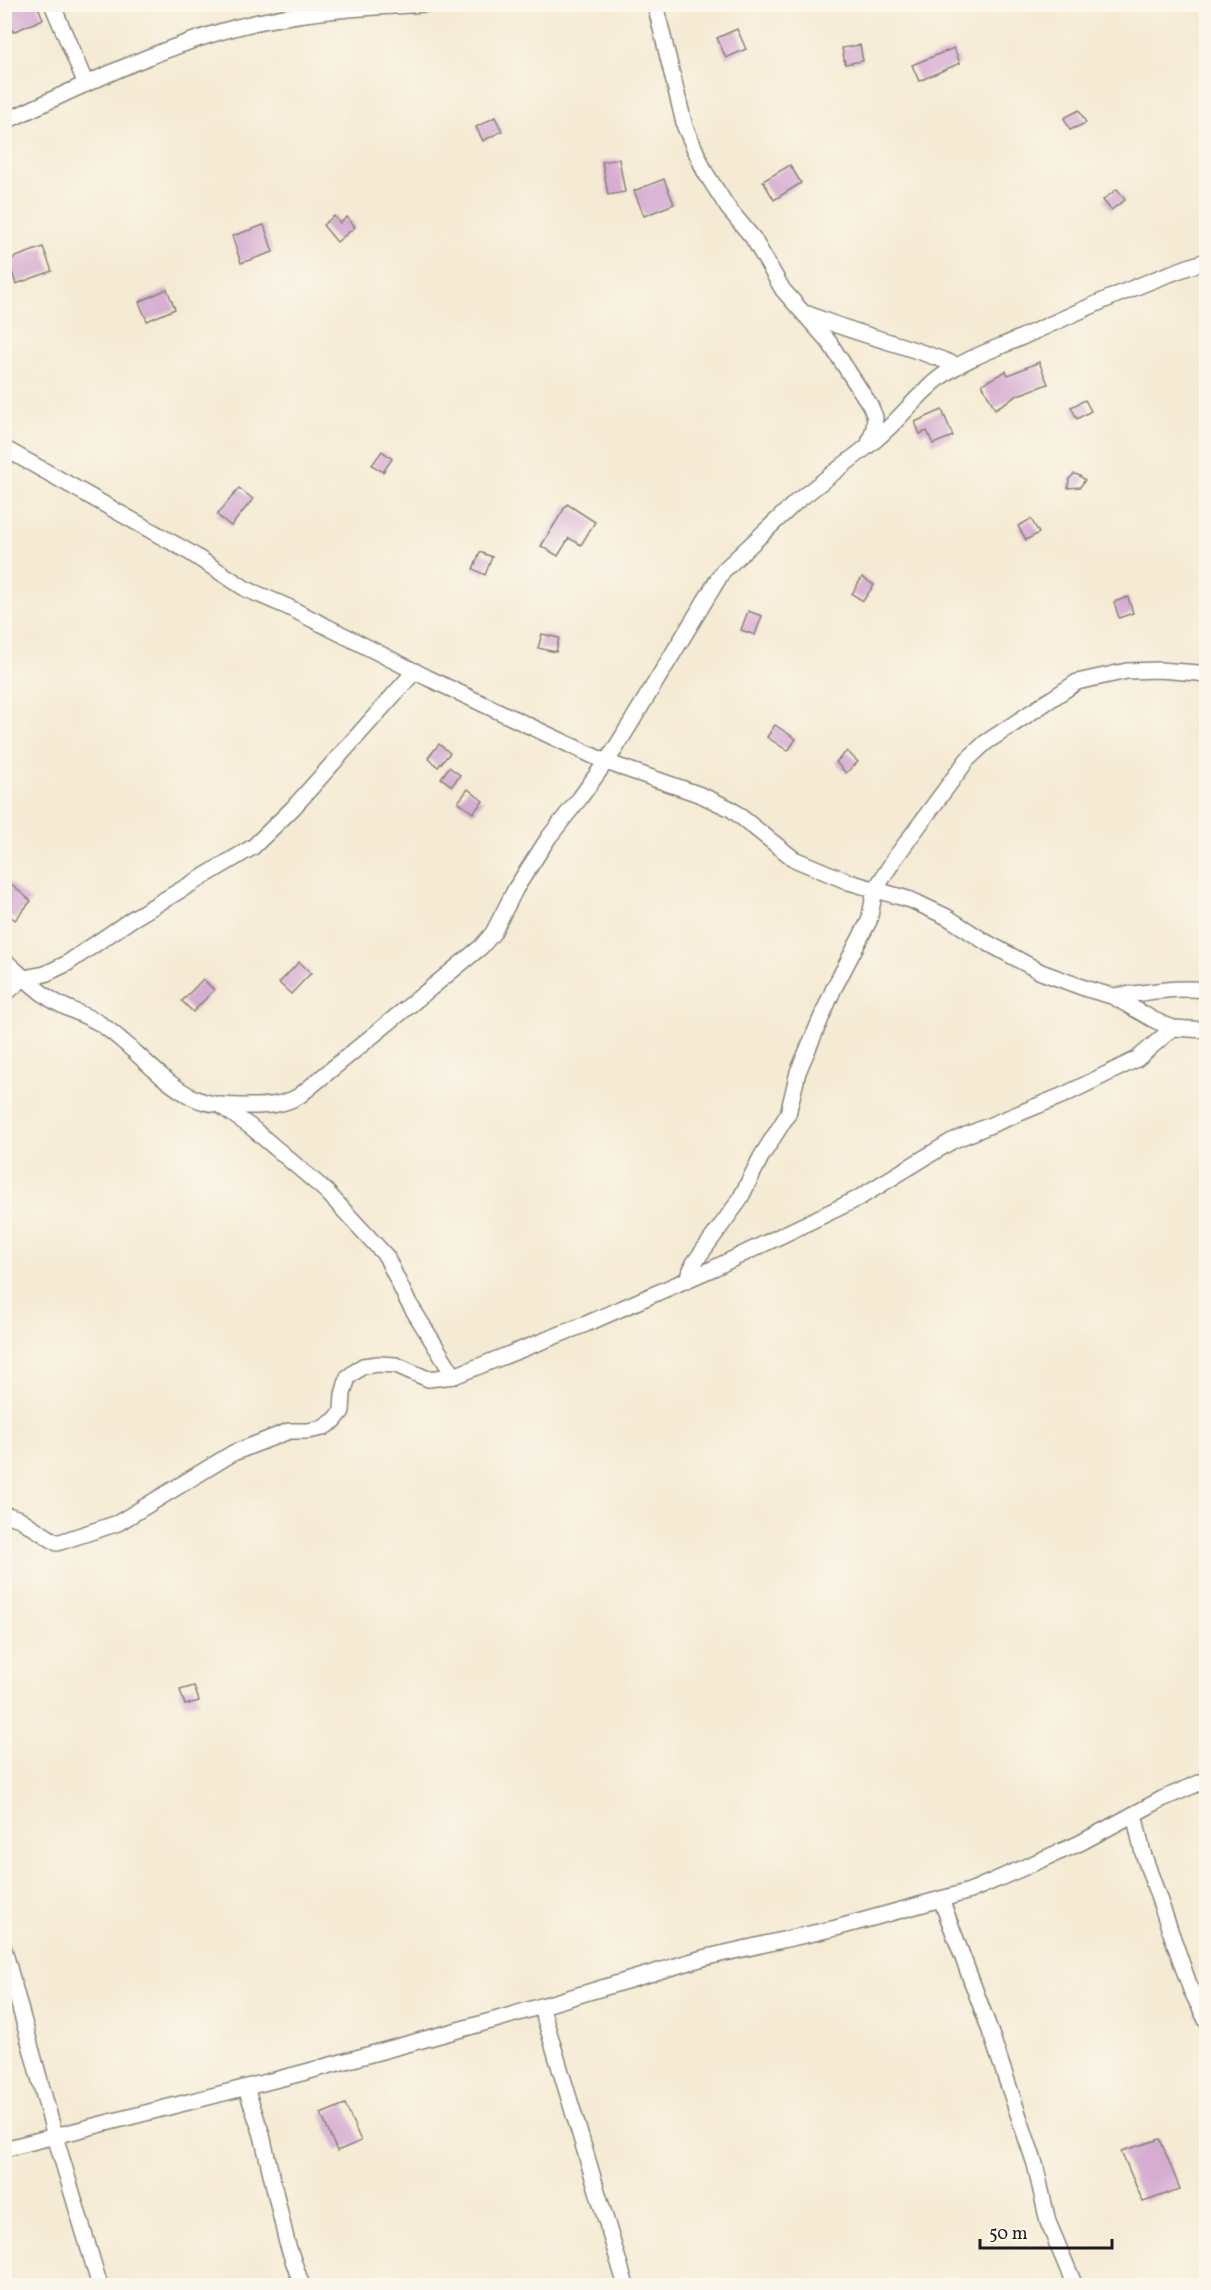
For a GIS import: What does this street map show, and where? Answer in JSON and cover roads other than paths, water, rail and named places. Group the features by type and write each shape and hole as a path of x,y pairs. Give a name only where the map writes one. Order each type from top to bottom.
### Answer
{"street":[{"path":"52,4 86,84"},
{"path":"4,122 86,84 215,33 262,21 319,11 426,4"},
{"path":"656,4 685,127 705,172 728,208 753,238 783,290 829,342 870,405 875,417 868,446"},
{"path":"4,960 46,997 106,1029 193,1098 218,1105 271,1106 299,1096 481,947 493,933 516,888 549,837 606,762 723,572 796,502 885,433 933,383 958,366 1168,273 1206,261"},
{"path":"804,313 958,366"},
{"path":"4,448 180,546 246,589 288,607 415,671 606,762 701,795 731,809 794,859 823,873 911,900 947,917 984,941 1041,972 1087,990 1112,996 1173,1028 1206,1030"},
{"path":"686,1281 694,1263 739,1201 761,1156 788,1113 798,1072 834,988 869,921 875,890 895,858 967,760 985,743 1077,682 1127,671 1159,670 1206,675"},
{"path":"4,995 24,978 45,974 66,964 132,919 253,847 301,799 415,671"},
{"path":"1112,996 1163,990 1206,990"},
{"path":"4,1514 20,1519 57,1543 118,1523 233,1453 290,1431 323,1428 335,1420 342,1411 348,1377 363,1366 396,1365 429,1379 454,1376 586,1324 686,1281 857,1199 952,1141 1066,1094 1137,1059 1173,1028"},
{"path":"218,1105 251,1126 326,1191 386,1256 407,1299 454,1376"},
{"path":"4,2149 246,2088 541,2006 703,1958 836,1928 970,1891 1080,1843 1162,1799 1206,1780"},
{"path":"1134,1814 1143,1853 1191,1990 1206,2020"},
{"path":"941,1899 988,2025 1028,2143 1048,2222 1075,2286"},
{"path":"4,1949 55,2136 100,2286"},
{"path":"541,2006 626,2286"},
{"path":"246,2088 262,2135 287,2243 302,2286"}]}
